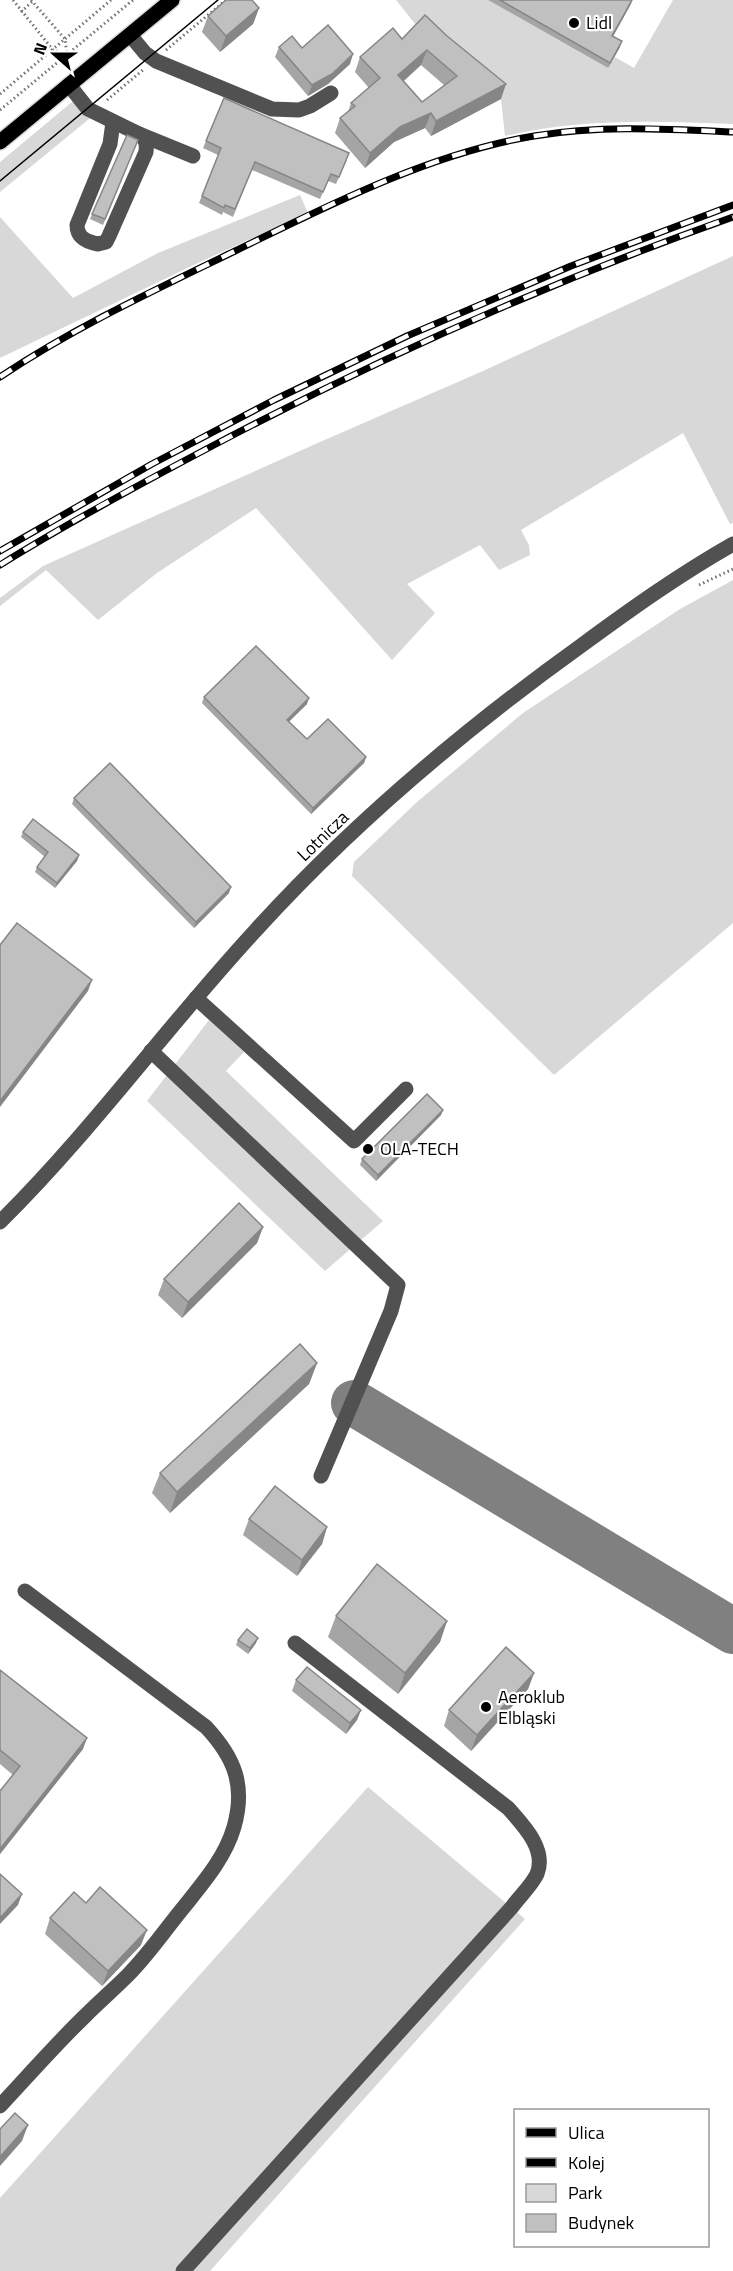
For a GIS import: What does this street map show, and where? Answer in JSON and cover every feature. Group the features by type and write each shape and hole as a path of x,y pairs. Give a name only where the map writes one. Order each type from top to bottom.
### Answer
{"main road":[{"path":"0,142 172,0"}],"street":[{"path":"130,35 145,53 156,61 272,109 299,110 331,93"},
{"path":"69,86 88,109 139,134 193,156"},
{"path":"113,122 110,144 77,225 77,232 88,242 102,244 109,236 146,152 146,141 139,134"},
{"name":"Lotnicza","path":"0,1222 79,1136 257,928 303,881 408,783 534,679 664,586 733,544"},
{"path":"195,998 354,1141 406,1089"},
{"path":"151,1051 398,1285 391,1311 321,1476"},
{"path":"0,2106 85,2016 129,1974 202,1885 228,1843 234,1826 238,1798 235,1769 222,1744 206,1727 25,1591"},
{"path":"183,2271 512,1907 537,1874 540,1860 531,1835 508,1808 295,1643"}],"path":[{"path":"13,0 53,50 68,54"},
{"path":"0,94 111,0"},
{"path":"0,110 133,0"},
{"path":"21,12 31,1 65,39 68,54"},
{"path":"690,590 733,569"}],"green space":[{"path":"396,0 488,0 608,68 615,57 634,68 673,0 733,0 733,124 619,122 562,126 505,136 501,99 420,30"},
{"path":"78,97 95,114 0,192 0,162"},
{"path":"300,195 308,213 0,358 0,217 73,298 158,253"},
{"path":"733,256 733,523 730,524 683,433 521,530 529,545 530,555 499,570 480,545 407,584 435,613 392,660 256,508 157,573 98,620 46,570 0,606 0,598 43,566 483,371"},
{"path":"733,580 733,923 554,1075 352,876 354,862 417,802 523,713 680,609"},
{"path":"209,1020 244,1052 226,1071 383,1221 325,1271 147,1101"},
{"path":"368,1787 525,1919 210,2271 0,2271 0,2198"}],"building":[{"path":"226,0 252,0 259,8 226,36 208,16"},
{"name":"Lidl","path":"500,0 632,0 612,36 622,41 610,63"},
{"path":"425,15 506,84 436,121 431,113 400,127 370,153 340,118 355,106 351,103 380,78 360,57 393,28 402,39","holes":["427,50 457,76 422,102 398,75"]},
{"path":"328,25 353,54 332,74 312,85 279,47 292,36 302,48"},
{"path":"224,98 349,153 339,177 331,174 323,192 255,162 235,209 225,205 224,208 202,196 221,148 206,141"},
{"path":"127,135 138,140 105,219 92,214"},
{"path":"256,646 309,698 287,720 307,739 328,719 366,757 313,808 204,697"},
{"path":"110,763 231,887 196,922 74,798"},
{"path":"33,819 79,855 57,883 37,867 48,852 23,832"},
{"path":"17,923 92,980 0,1101 0,945"},
{"path":"427,1094 443,1110 378,1175 362,1159"},
{"path":"239,1203 263,1227 188,1302 164,1279"},
{"path":"300,1344 317,1363 177,1492 160,1473"},
{"path":"275,1486 327,1527 302,1560 249,1519"},
{"path":"377,1564 447,1621 405,1673 336,1616"},
{"path":"247,1629 258,1638 250,1648 238,1640"},
{"name":"Aeroklub Elbląski","path":"506,1647 534,1673 477,1735 449,1710"},
{"path":"307,1667 361,1710 350,1723 296,1680"},
{"path":"0,1670 87,1738 0,1849 0,1791 20,1766 0,1750"},
{"path":"0,1874 22,1894 0,1918"},
{"path":"100,1887 147,1930 108,1971 50,1918 74,1892 86,1903"},
{"path":"15,2113 28,2125 0,2157 0,2129"}],"taxiway":[{"path":"354,1403 733,1631"}],"tram line":[{"path":"0,181 218,0"}],"railway":[{"path":"0,377 86,325 145,295 344,199 457,155 534,136 584,130 733,132"},
{"path":"0,551 152,464 274,400 407,336 571,266 733,205"},
{"path":"0,565 133,488 341,381 535,294 666,241 733,217"}],"place":[{"name":"Lidl","path":"574,23"},
{"name":"OLA-TECH","path":"368,1149"},
{"name":"Aeroklub Elbląski","path":"486,1707"}]}
